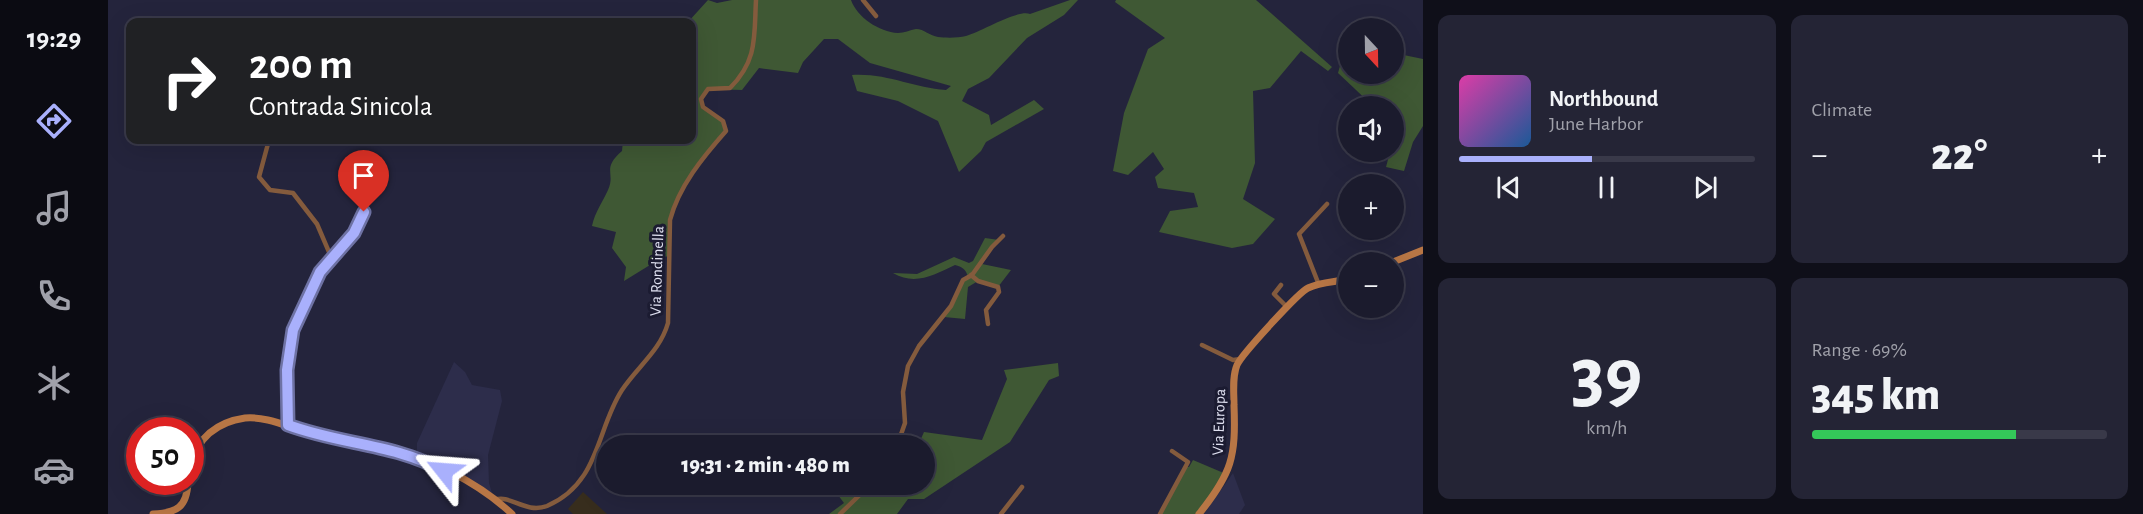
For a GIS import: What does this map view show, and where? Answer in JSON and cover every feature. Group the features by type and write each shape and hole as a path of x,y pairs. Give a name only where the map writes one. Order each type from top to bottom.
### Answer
{"main road":[{"path":"1404,258 1423,250"},
{"name":"Via Europa","path":"1199,514 1231,467 1235,445 1234,380 1241,359 1287,307 1308,288 1338,281"},
{"path":"204,437 222,425 246,418 288,425 307,432 418,457 495,500 512,514"},
{"path":"153,514 171,513 182,507 188,495"}],"street":[{"name":"Via Rondinella","path":"495,500 505,500 534,510 550,505 569,491 590,467 623,389 649,360 665,334 668,322 670,220 674,208 709,149 726,131 723,121 703,107 701,99 708,89 730,88 747,65 756,46 756,0"},
{"path":"863,0 876,16"},
{"path":"268,144 259,177 270,190 293,193 317,224 332,259"},
{"path":"288,425 287,370 293,330 320,272 354,233 371,195 378,191"},
{"path":"1319,285 1299,234 1327,204"},
{"path":"900,435 904,423 903,392 908,366 920,346 951,306 963,280 971,275 1003,236"},
{"path":"971,275 978,281 998,287 999,292 986,310 988,324"},
{"path":"1281,285 1274,294 1287,307"},
{"path":"1202,345 1233,360 1241,359"},
{"path":"1160,514 1188,462 1172,451"},
{"path":"1001,514 1022,487"},
{"path":"840,514 860,495"}],"shaded area":[{"path":"454,362 465,372 472,385 500,390 502,401 488,455 489,483 492,493 442,462 417,452 417,443"},
{"path":"1233,473 1245,505 1239,514 1204,514"},
{"path":"583,492 607,514 573,514 568,509"}],"green space":[{"path":"708,0 717,3 732,0 851,0 863,18 883,30 902,33 919,29 935,36 948,38 973,34 1017,15 1030,14 1070,0 1078,0 1064,15 1027,38 989,78 968,89 962,101 989,115 991,125 1034,100 1044,109 986,142 981,151 959,172 938,121 898,101 857,91 852,75 877,76 934,89 946,90 951,86 870,63 838,39 824,39 803,62 798,73 759,68 742,90 708,89 701,104 723,121 726,131 701,160 674,207 669,232 670,256 663,257 624,281 626,267 612,248 616,232 592,226 593,221 610,184 610,167 622,151 623,144 696,144 696,18 692,18"},
{"path":"1116,0 1256,0 1332,67 1328,71 1301,51 1270,88 1253,91 1255,163 1243,199 1275,219 1253,244 1232,248 1159,232 1170,211 1198,207 1194,193 1158,188 1155,177 1164,169 1153,152 1128,175 1113,171 1124,113 1148,49 1165,38 1115,2"},
{"path":"1404,55 1423,59 1423,126 1413,142 1404,171 1386,167 1387,162 1404,162 1404,96 1362,96 1350,84 1404,84"},
{"path":"985,238 999,240 982,264 1011,270 998,287 978,281 968,287 965,319 944,317 963,280 968,277 962,268 955,265 917,279 901,277 893,273 917,274 954,257 969,263 973,261"},
{"path":"1058,363 1059,376 1049,380 1010,442 935,492 935,435 923,435 924,432 982,440 1007,379 1004,370"},
{"path":"1193,460 1226,474 1199,514 1160,514 1185,467 1189,467"},
{"path":"838,495 930,495 924,499 908,499 897,514 829,514 844,503"}],"route":[{"path":"364,212 354,233 320,272 293,330 287,370 288,425 307,432 378,446 418,457 444,471"}]}
